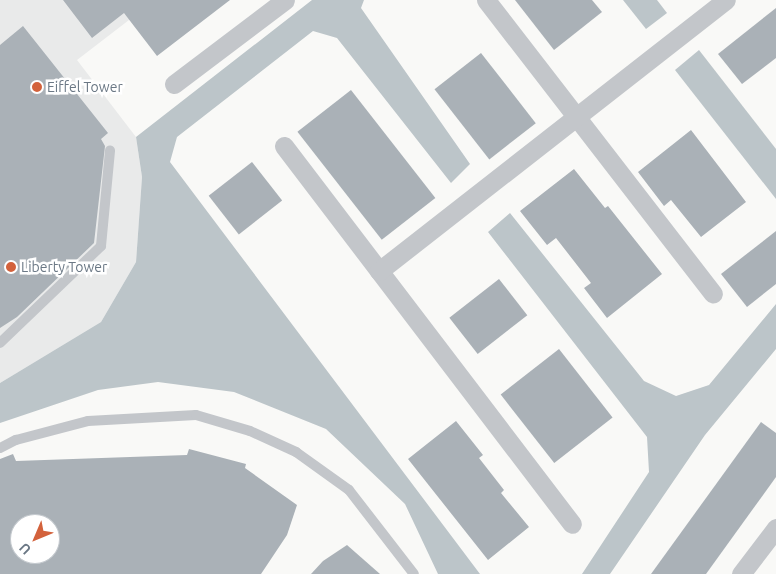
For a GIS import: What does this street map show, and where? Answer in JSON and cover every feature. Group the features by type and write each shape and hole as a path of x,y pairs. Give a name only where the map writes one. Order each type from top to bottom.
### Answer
{"street":[{"path":"174,84 285,0"},
{"path":"486,0 713,294"},
{"path":"379,271 726,0"},
{"path":"284,146 572,524"},
{"path":"741,574 776,528"}],"lane":[{"path":"0,343 101,246 110,150"},
{"path":"0,448 16,440 88,421 196,415 250,431 296,452 349,490 414,574"}],"shaded area":[{"path":"0,0 155,0 77,60 136,137 142,177 136,262 101,322 0,383"},
{"path":"312,0 364,0 361,8 470,164 451,183 337,38 313,31 177,137 170,162 480,574 438,574 405,504 326,429 234,392 158,382 98,390 0,423 0,383 101,322 136,262 142,177 136,137"},
{"path":"623,0 657,0 667,13 646,29"},
{"path":"699,50 776,149 776,199 675,70"},
{"path":"510,213 644,381 676,396 709,385 776,304 776,349 705,435 610,574 582,574 649,472 647,437 488,232"}],"building":[{"path":"63,0 230,0 157,56 124,13 92,38"},
{"path":"515,0 592,0 602,12 554,50"},
{"path":"776,8 776,58 742,84 718,54"},
{"path":"23,26 108,133 101,139 105,146 94,243 17,317 0,328 0,45"},
{"path":"481,53 536,123 489,159 435,89"},
{"path":"351,90 435,198 382,240 297,132"},
{"path":"691,130 746,202 701,237 671,200 664,206 638,172"},
{"path":"252,162 282,201 239,234 209,196"},
{"path":"574,169 605,208 608,206 662,274 607,318 584,288 591,283 556,238 547,245 520,211"},
{"path":"776,231 776,284 747,307 721,274"},
{"path":"499,279 527,315 478,354 449,318"},
{"path":"559,349 613,418 554,463 501,395"},
{"path":"456,421 483,455 479,458 504,490 501,493 529,527 488,560 408,459"},
{"path":"761,422 776,433 776,477 706,574 651,574"},
{"path":"189,449 246,464 245,468 297,505 287,535 261,574 0,574 0,459 13,454 16,461 187,455"},
{"path":"347,545 380,574 311,574 323,561"}],"place":[{"name":"Eiffel Tower","path":"37,87"},
{"name":"Liberty Tower","path":"11,267"}]}
